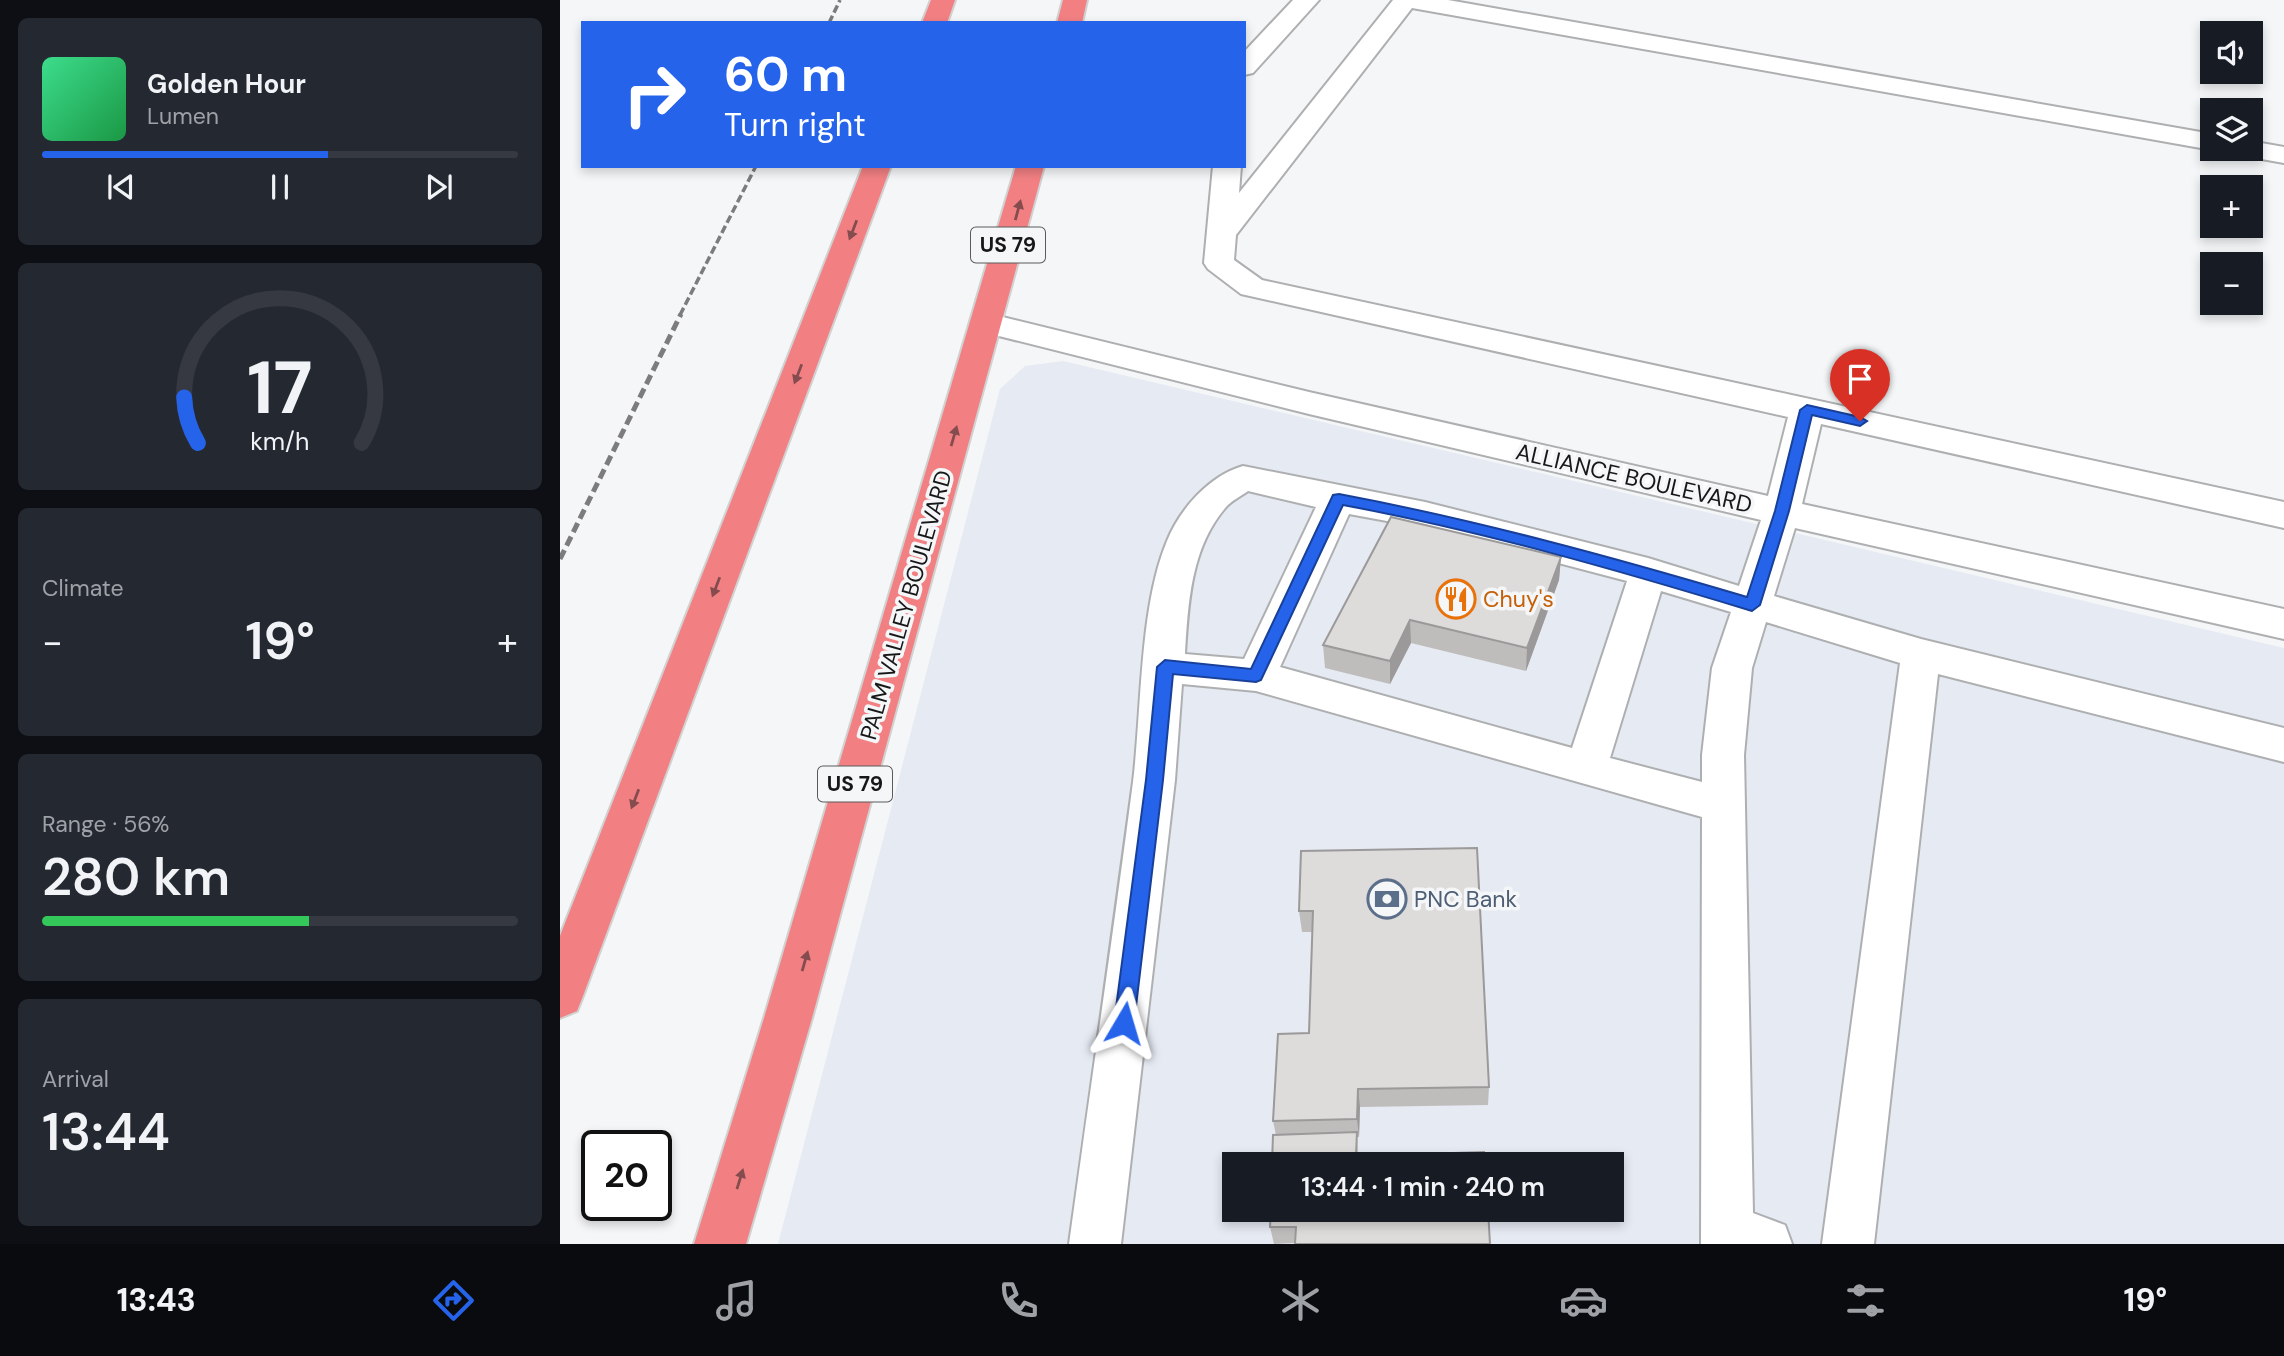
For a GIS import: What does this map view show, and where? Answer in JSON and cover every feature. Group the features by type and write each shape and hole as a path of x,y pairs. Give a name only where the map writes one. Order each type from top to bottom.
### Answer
{"highway":[{"path":"935,21 943,0"},
{"path":"1070,21 1075,0"},
{"path":"560,996 876,168"},
{"name":"PALM VALLEY BOULEVARD","path":"720,1244 788,1018 1029,168"}],"street":[{"path":"1246,65 1307,0"},
{"path":"1221,235 1406,0 2200,140"},
{"path":"2263,151 2284,155"},
{"path":"1227,168 1219,263 1252,287 2284,515"},
{"name":"ALLIANCE BOULEVARD","path":"986,323 1238,388 2284,624"},
{"path":"1740,1240 1723,755 1732,668 1782,511 1807,410"},
{"path":"1096,1244 1153,793 1170,594 1185,541 1214,497 1243,478 1425,515 1648,572 1921,653 2284,745"},
{"path":"1256,676 1339,499"},
{"path":"1587,769 1648,572"},
{"path":"1848,1244 1921,653"},
{"path":"1165,667 1256,676 1724,805"}],"shaded area":[{"path":"1063,361 2284,648 2284,1244 778,1244 1000,389 1025,366"}],"building":[{"path":"1391,517 1561,557 1527,648 1410,620 1390,661 1323,645"},
{"path":"1477,848 1489,1087 1358,1089 1357,1119 1273,1121 1278,1034 1309,1033 1313,911 1299,911 1301,851"},
{"path":"1357,1132 1356,1152 1272,1152 1273,1135"},
{"path":"1270,1222 1489,1222 1490,1244 1295,1244 1296,1227 1270,1227"}],"railway":[{"path":"830,21 840,0"},
{"path":"680,315 755,168"},
{"path":"560,559 681,314"}],"place":[{"name":"Chuy's","path":"1456,599"},
{"name":"PNC Bank","path":"1387,899"}],"route":[{"path":"1124,1023 1165,667 1256,676 1339,499 1425,515 1620,565 1752,605 1782,511 1807,410 1860,421"}]}
